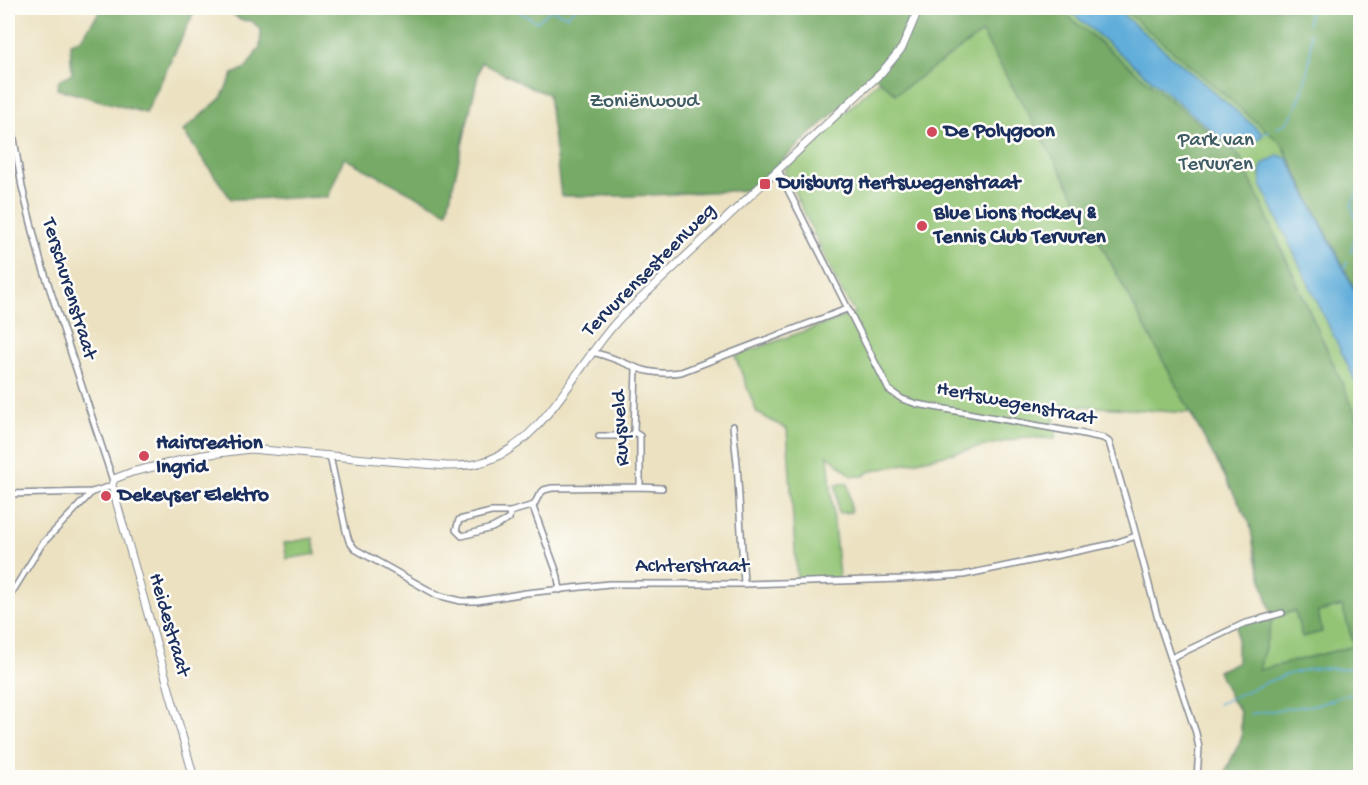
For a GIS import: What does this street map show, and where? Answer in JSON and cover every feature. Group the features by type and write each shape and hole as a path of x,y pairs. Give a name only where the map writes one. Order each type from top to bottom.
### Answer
{"street":[{"path":"8,12 10,8"},
{"name":"Tervurensesteenweg","path":"112,483 116,477 132,472 226,451 250,449 447,466 479,464 495,458 517,443 544,418 591,352 621,317 882,72 902,48 919,8"},
{"name":"Terschurenstraat","path":"8,103 22,187 40,259 112,483"},
{"name":"Hertswegenstraat","path":"778,170 889,390 902,399 1107,440 1159,623 1196,733 1199,748 1197,777"},
{"path":"591,352 648,372 664,374 681,372 847,309"},
{"name":"Ruysveld","path":"636,368 634,432 640,436 640,487"},
{"path":"733,426 744,584"},
{"path":"599,436 630,436 634,432"},
{"name":"Achterstraat","path":"330,456 346,531 352,546 363,555 432,593 461,601 477,602 526,593 609,584 744,584 963,576 1112,544 1136,536"},
{"path":"8,599 38,550 92,492 112,483"},
{"name":"Heidestraat","path":"112,483 194,777"},
{"name":"Ruysveld","path":"534,506 538,495 552,488 662,489"},
{"path":"8,494 92,492"},
{"path":"510,512 509,519 492,528 462,536 456,530 459,520 491,512 510,512 534,506 535,515 557,573 560,590"},
{"path":"1171,658 1243,624 1282,613"}],"green space":[{"path":"97,8 196,8 146,113 57,89 59,80 72,74 70,43 81,39 100,11"},
{"name":"Zoniënwoud","path":"226,8 1058,8 1240,157 1360,423 1360,777 1223,777 1242,737 1240,711 1231,699 1218,671 1237,663 1237,625 1271,614 1255,554 1250,524 1079,203 982,33 896,94 874,76 750,190 632,196 561,196 548,94 531,88 481,62 447,212 344,158 328,197 231,199 183,131 221,98 233,74 246,68 260,47 261,30 252,21 240,20","holes":["1342,606 1354,646 1259,670 1273,617 1295,611 1302,637 1322,632 1318,612"]},
{"name":"Park van Tervuren","path":"923,8 1360,8 1360,777 1223,777 1242,737 1240,711 1273,617 1253,526 1190,413 1082,406 1080,408 1051,403 1056,430 1055,439 1025,437 868,472 864,476 852,476 828,455 839,578 797,580 787,429 757,413 735,356 855,313 840,289 784,170 885,75"},
{"path":"1122,8 1360,8 1360,300 1282,144"},
{"path":"848,483 851,512 838,513 836,484"},
{"path":"313,538 316,554 287,559 284,543"}],"water":[{"path":"1066,8 1115,8 1263,134 1258,140 1234,149"},
{"path":"1279,155 1288,159 1360,301 1360,391 1261,184 1260,172 1263,164"}],"waterway":[{"path":"513,8 537,22 551,10 567,16 576,8"},
{"path":"1308,24 1309,8"},
{"path":"1277,128 1286,123 1297,106 1308,67 1310,33"},
{"path":"1263,134 1269,131"},
{"path":"1351,253 1357,224 1351,205 1360,186"},
{"path":"1344,268 1347,262"},
{"path":"1218,704 1274,679 1298,672 1316,668 1348,669 1360,666"},
{"path":"1250,714 1320,704 1345,695 1360,695"}],"place":[{"name":"De Polygoon","path":"932,132"},
{"name":"Duisburg Hertswegenstraat","path":"765,184"},
{"name":"Blue Lions Hockey & Tennis Club Tervuren","path":"922,226"},
{"name":"Haircreation Ingrid","path":"144,456"},
{"name":"Dekeyser Elektro","path":"106,496"}]}
